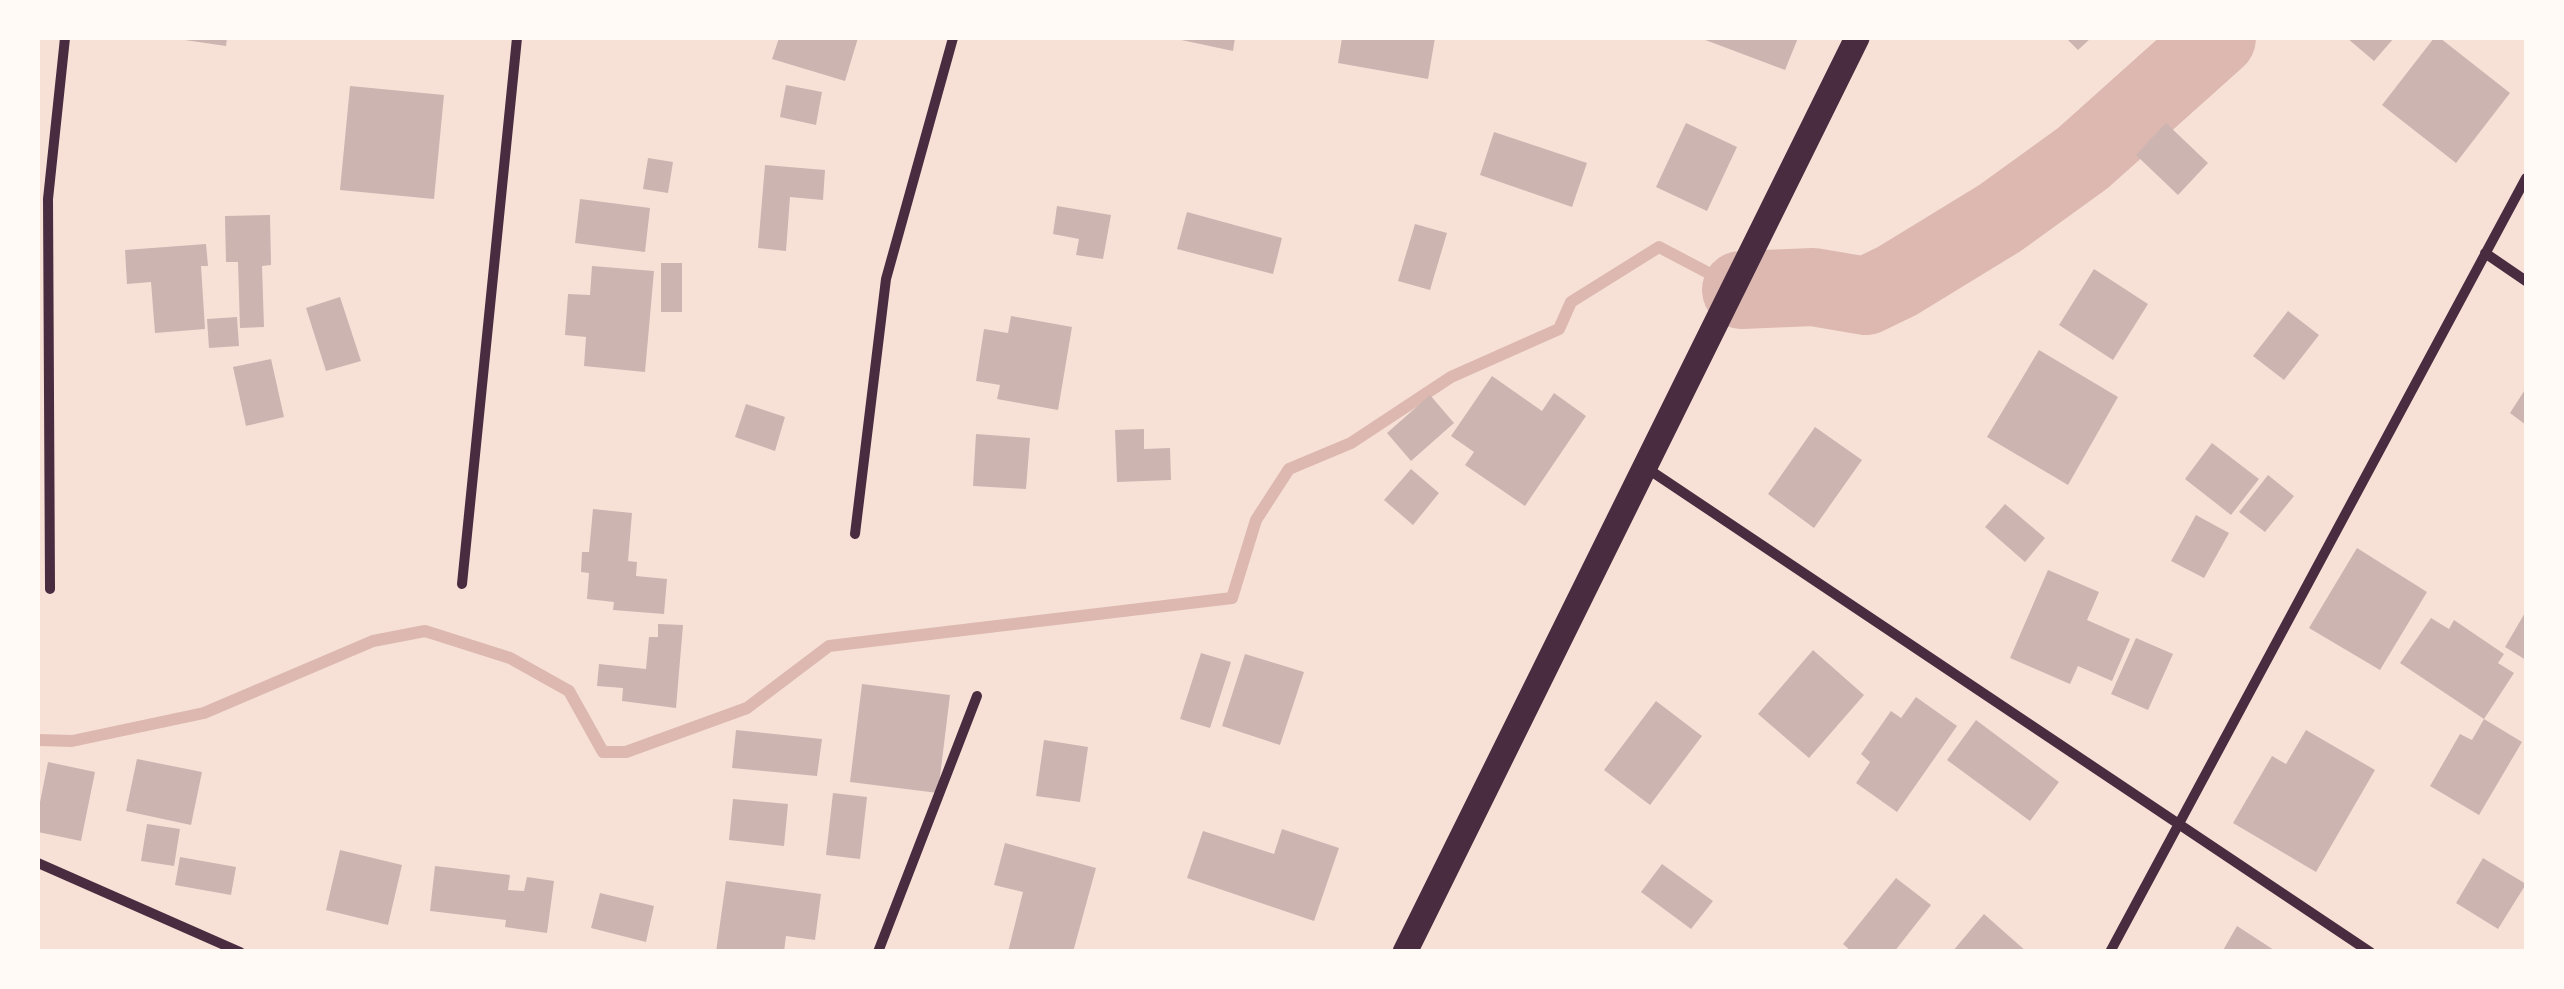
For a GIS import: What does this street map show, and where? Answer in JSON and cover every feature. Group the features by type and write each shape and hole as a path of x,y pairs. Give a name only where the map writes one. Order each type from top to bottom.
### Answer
{"main road":[{"path":"1405,952 1857,38"}],"street":[{"path":"50,589 48,199 65,38"},
{"path":"462,584 517,38"},
{"path":"856,534 886,279 953,38"},
{"path":"2110,952 2526,178"},
{"path":"2485,254 2526,281"},
{"path":"1646,467 2370,952"},
{"path":"878,952 976,696"},
{"path":"38,863 240,952"}],"building":[{"path":"171,38 227,38 226,46"},
{"path":"779,38 858,38 845,81 772,59"},
{"path":"1172,38 1235,38 1233,51"},
{"path":"1342,38 1435,38 1428,79 1338,63"},
{"path":"1700,38 1798,38 1785,70"},
{"path":"2066,38 2091,38 2078,50"},
{"path":"2347,38 2394,38 2374,61"},
{"path":"2434,38 2440,38 2510,93 2456,163 2382,105"},
{"path":"786,85 822,92 816,125 780,117"},
{"path":"350,86 444,95 434,199 340,190"},
{"path":"1686,123 1737,147 1707,211 1656,187"},
{"path":"2166,123 2208,163 2178,195 2136,155"},
{"path":"1494,132 1587,163 1572,207 1480,175"},
{"path":"648,158 673,162 668,193 643,189"},
{"path":"765,165 825,170 823,200 790,197 786,251 758,248"},
{"path":"580,199 650,208 645,252 575,243"},
{"path":"1057,206 1111,215 1103,259 1076,255 1079,239 1053,234"},
{"path":"1187,212 1282,238 1273,274 1177,249"},
{"path":"270,215 271,265 262,266 264,327 240,328 238,262 226,262 225,216"},
{"path":"1415,224 1447,233 1430,290 1398,281"},
{"path":"206,244 208,266 201,266 205,329 155,333 151,282 127,284 125,250"},
{"path":"661,263 682,263 682,312 661,312"},
{"path":"592,266 654,271 645,372 584,366 586,337 565,335 568,294 590,295"},
{"path":"2094,269 2148,304 2113,360 2059,325"},
{"path":"340,297 361,361 326,371 306,308"},
{"path":"2288,311 2319,335 2284,380 2253,356"},
{"path":"1011,316 1072,327 1058,410 997,399 1000,385 976,381 984,329 1008,333"},
{"path":"237,317 239,346 209,348 207,319"},
{"path":"2039,350 2118,397 2068,485 1987,437"},
{"path":"271,359 284,417 246,426 233,367"},
{"path":"1492,376 1542,411 1554,393 1586,416 1525,506 1465,465 1474,452 1451,436"},
{"path":"2526,388 2526,425 2510,413"},
{"path":"1430,395 1454,423 1411,461 1387,433"},
{"path":"746,404 785,417 775,451 735,437"},
{"path":"1815,427 1862,460 1814,528 1768,494"},
{"path":"1144,429 1144,449 1170,448 1171,480 1117,482 1115,430"},
{"path":"976,434 1030,438 1026,489 973,486"},
{"path":"2212,443 2259,479 2231,515 2185,479"},
{"path":"1411,469 1439,493 1413,525 1384,500"},
{"path":"2268,475 2294,496 2265,532 2239,512"},
{"path":"2005,504 2045,538 2025,562 1985,527"},
{"path":"593,509 632,513 628,561 637,562 636,576 667,579 664,614 613,610 614,602 587,599 589,573 581,572 582,552 589,552"},
{"path":"2196,515 2229,533 2204,578 2171,561"},
{"path":"2357,548 2427,592 2380,670 2309,628"},
{"path":"2048,570 2099,592 2087,620 2130,639 2112,681 2078,666 2070,684 2010,658"},
{"path":"2526,611 2526,660 2505,647"},
{"path":"2431,618 2449,629 2454,620 2504,654 2498,663 2514,673 2484,719 2400,663"},
{"path":"658,624 683,625 676,708 622,701 623,688 597,686 599,664 646,669 649,637 658,637"},
{"path":"2136,638 2173,654 2148,710 2111,694"},
{"path":"1813,650 1864,695 1809,758 1758,714"},
{"path":"1201,653 1231,662 1210,728 1180,719"},
{"path":"1245,654 1304,672 1280,745 1222,726"},
{"path":"862,684 950,695 938,793 850,782"},
{"path":"1916,697 1957,726 1897,812 1856,783 1870,762 1861,754 1891,711 1901,718"},
{"path":"1656,701 1702,736 1650,805 1604,770"},
{"path":"2484,719 2522,742 2479,815 2430,786 2460,734 2472,740"},
{"path":"1976,720 2059,782 2030,821 1947,760"},
{"path":"736,730 822,739 817,776 732,768"},
{"path":"2306,730 2375,770 2316,872 2233,823 2272,756 2286,764"},
{"path":"1044,740 1088,747 1080,802 1036,796"},
{"path":"137,759 202,772 191,825 126,811"},
{"path":"48,762 95,772 81,841 38,832"},
{"path":"833,793 867,797 860,859 826,855"},
{"path":"733,799 788,804 784,846 729,840"},
{"path":"147,824 180,829 174,866 141,861"},
{"path":"1282,829 1339,848 1314,921 1187,878 1203,831 1274,854"},
{"path":"1005,843 1096,868 1073,952 1008,952 1023,892 994,885"},
{"path":"340,850 402,865 388,925 326,910"},
{"path":"180,857 236,867 231,895 175,885"},
{"path":"2483,858 2526,884 2498,929 2456,903"},
{"path":"1662,864 1713,901 1691,929 1641,892"},
{"path":"435,866 510,875 508,890 524,891 527,877 554,881 547,933 505,927 506,920 430,911"},
{"path":"1896,878 1931,905 1894,952 1852,952 1843,944"},
{"path":"726,881 821,894 815,940 786,936 784,952 716,952"},
{"path":"600,893 654,906 646,942 591,928"},
{"path":"1984,914 2027,952 1952,952"},
{"path":"2237,926 2277,952 2222,952"}],"waterway":[{"path":"1741,290 1813,287 1866,296 1897,281 2000,218 2083,158 2217,38"},
{"path":"38,740 72,741 204,713 373,641 425,631 510,658 569,691 603,752 626,752 747,708 829,646 1232,598 1256,520 1289,469 1351,443 1451,377 1559,329 1571,302 1659,247 1737,288"}]}
